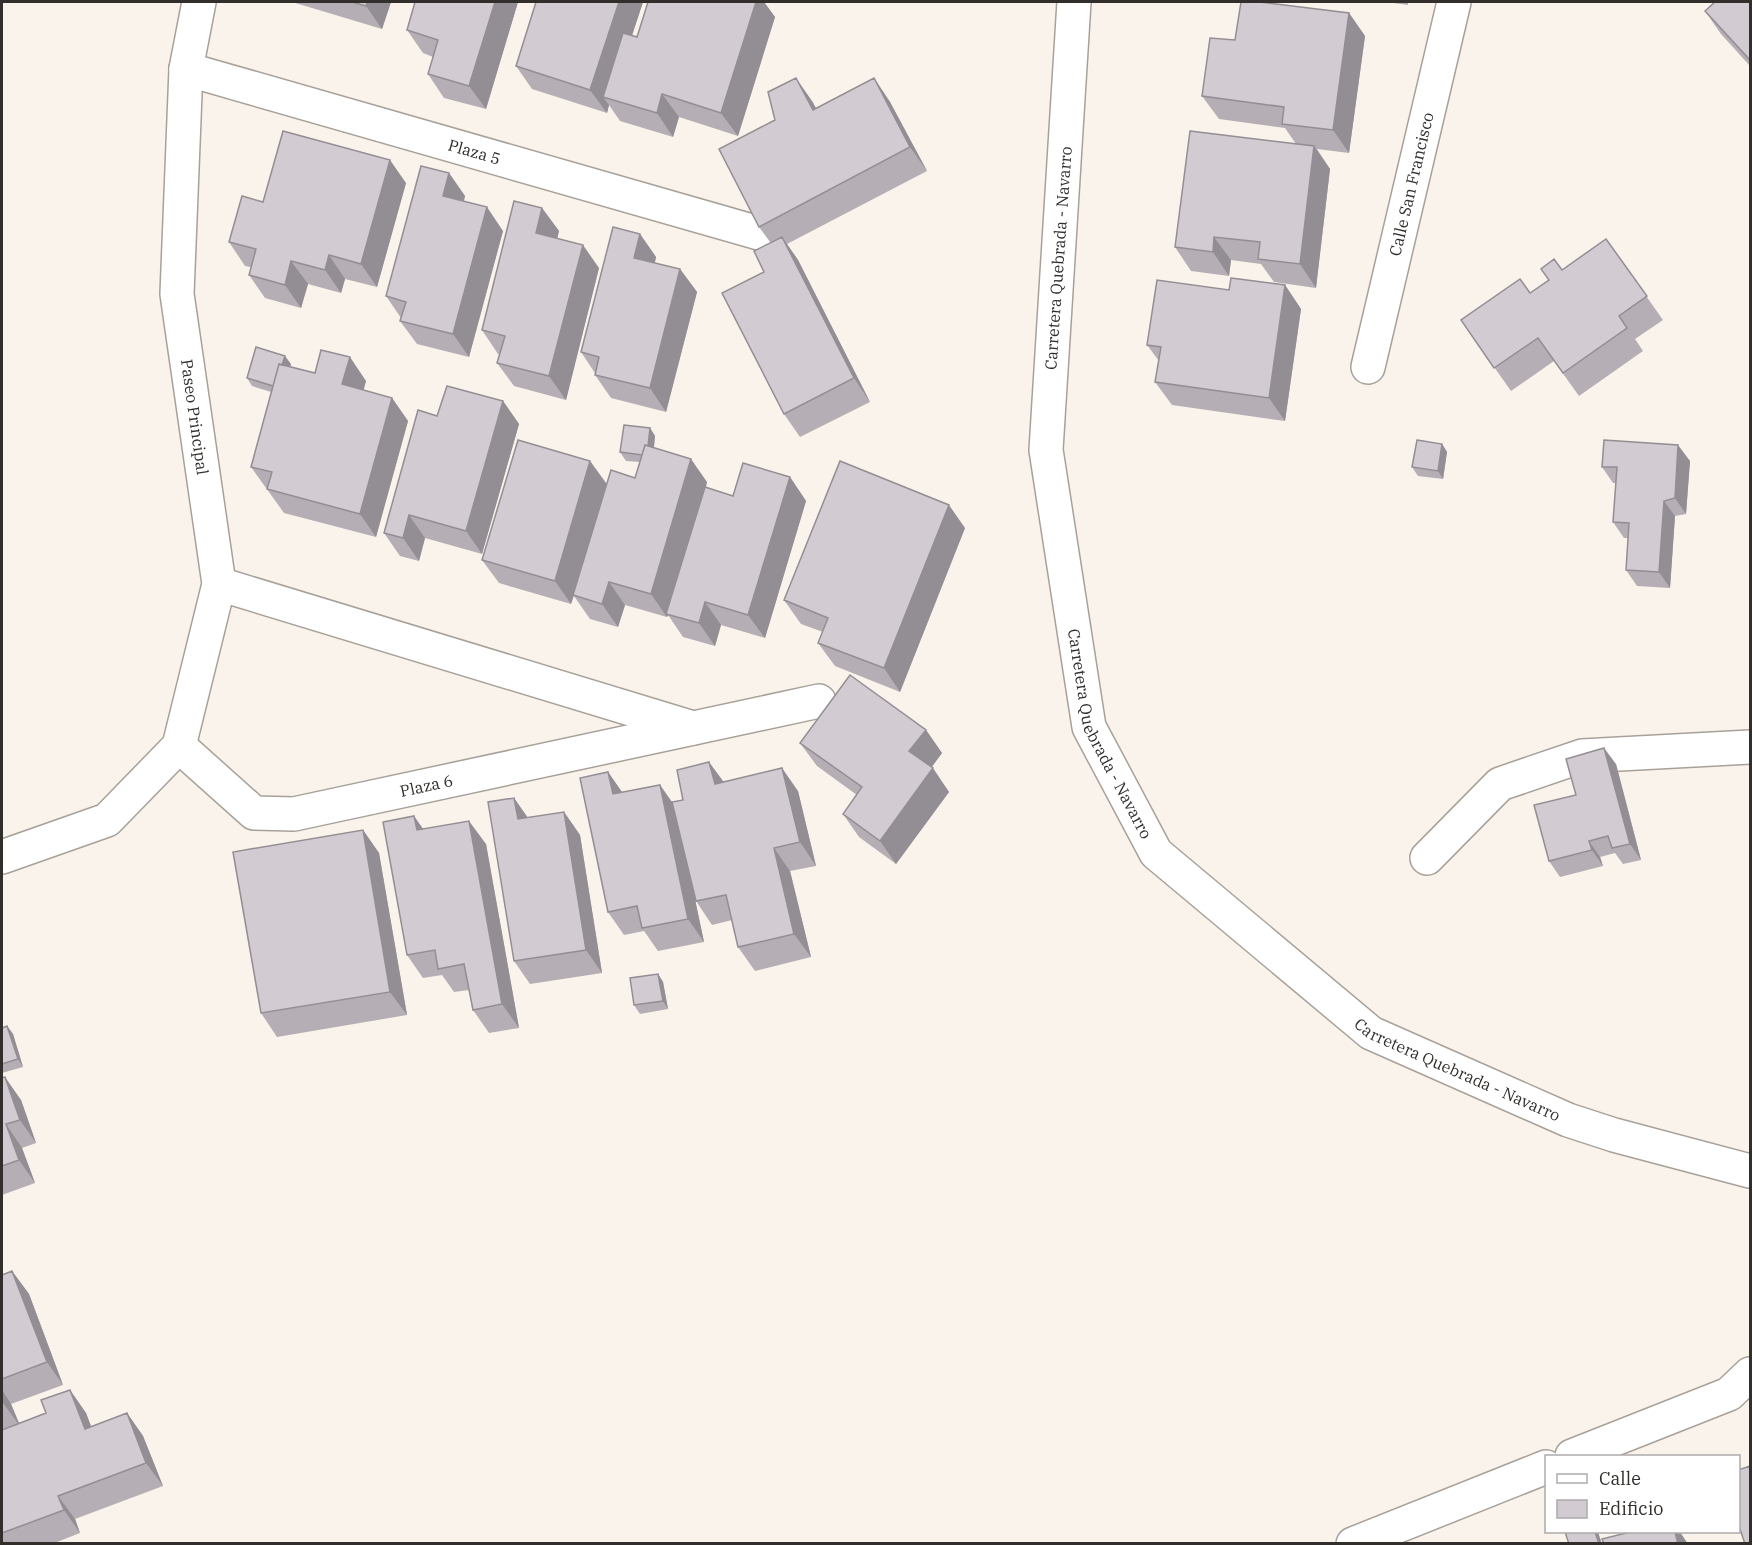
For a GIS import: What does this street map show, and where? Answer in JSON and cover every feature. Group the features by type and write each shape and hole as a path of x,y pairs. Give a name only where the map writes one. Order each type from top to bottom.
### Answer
{"street":[{"name":"Paseo Principal","path":"179,746 219,584 177,294 186,69 199,2"},
{"name":"Carretera Quebrada - Navarro","path":"1074,2 1046,450 1089,727 1156,853 1371,1033 1568,1120 1614,1135 1750,1171"},
{"name":"Calle San Francisco","path":"1368,367 1454,2"},
{"name":"Plaza 5","path":"186,69 762,234"},
{"name":"Plaza 6","path":"219,584 695,728"},
{"name":"Plaza 6","path":"179,746 254,813 294,814 819,701"},
{"path":"2,857 107,820 179,746"},
{"path":"1426,858 1500,784 1572,759 1582,756 1750,747"},
{"path":"1575,1455 1729,1394 1750,1374"},
{"path":"1353,1544 1545,1467"}],"building":[{"path":"352,2 367,2 366,6"},
{"path":"415,2 495,2 469,86 428,74 438,40 407,30"},
{"path":"536,2 619,2 590,90 516,66"},
{"path":"648,2 756,2 721,113 662,94 657,113 603,97 623,33 637,37"},
{"path":"1241,2 1260,2 1349,13 1333,130 1282,124 1284,107 1202,96 1210,38 1235,40"},
{"path":"1715,2 1750,2 1750,60 1705,11"},
{"path":"796,78 813,110 874,78 910,147 759,227 719,149 775,120 768,92"},
{"path":"283,131 390,160 361,264 329,255 325,270 291,261 285,285 249,275 256,249 229,242 242,196 263,202"},
{"path":"1190,131 1314,146 1300,264 1258,259 1260,242 1214,237 1213,252 1175,247"},
{"path":"421,166 449,173 443,196 487,207 453,334 400,321 406,302 386,296"},
{"path":"514,201 542,208 536,233 583,245 549,376 497,363 505,336 482,330"},
{"path":"613,227 640,234 634,258 680,269 650,388 595,375 599,357 581,352"},
{"path":"782,237 854,378 784,414 722,293 764,272 754,251"},
{"path":"1606,239 1647,296 1619,316 1627,328 1563,373 1538,338 1494,368 1461,320 1520,279 1530,293 1549,280 1541,269 1554,259 1562,270"},
{"path":"1231,278 1285,285 1269,398 1155,382 1161,347 1147,345 1157,280 1229,290"},
{"path":"256,347 285,356 282,365 279,364 273,386 247,378"},
{"path":"321,350 350,357 342,384 392,398 360,514 267,489 272,472 251,467 279,364 315,373"},
{"path":"447,386 503,401 466,531 409,515 403,538 384,533 418,410 437,416"},
{"path":"624,425 650,428 648,446 645,445 642,455 620,452"},
{"path":"518,440 590,461 555,581 482,560"},
{"path":"1417,440 1442,444 1438,471 1412,467"},
{"path":"1604,440 1678,445 1675,498 1664,501 1659,572 1626,570 1629,523 1613,522 1617,467 1602,467"},
{"path":"645,445 691,459 651,594 609,582 602,604 573,595 611,470 635,478"},
{"path":"840,461 949,505 884,668 818,643 828,618 784,600"},
{"path":"743,463 790,477 748,615 705,602 699,623 666,614 705,487 733,496"},
{"path":"850,675 926,730 909,751 933,768 880,841 843,814 862,787 800,743"},
{"path":"1604,748 1630,844 1612,848 1608,836 1589,841 1592,850 1549,861 1534,805 1576,795 1566,759"},
{"path":"709,762 715,784 782,768 800,842 774,848 794,934 738,947 726,895 696,901 672,802 683,800 677,770"},
{"path":"608,772 613,794 660,785 688,919 642,928 637,906 608,912 580,778"},
{"path":"514,798 518,819 564,812 586,950 514,961 488,802"},
{"path":"414,816 417,830 469,821 502,1004 473,1010 464,964 438,969 435,950 407,955 383,822"},
{"path":"363,830 390,992 261,1013 233,852"},
{"path":"658,974 663,1001 634,1005 630,978"},
{"path":"7,1026 18,1059 2,1064 2,1028"},
{"path":"5,1077 20,1120 6,1124 19,1160 2,1166 2,1078"},
{"path":"12,1271 47,1362 2,1379 2,1275"},
{"path":"70,1390 85,1429 127,1413 146,1463 58,1496 64,1510 2,1533 2,1430 46,1413 41,1400"},
{"path":"1750,1466 1750,1542 1745,1544 1740,1529 1740,1469"},
{"path":"1565,1533 1595,1533 1599,1544 1569,1544"},
{"path":"1626,1533 1675,1533 1678,1544 1604,1544 1602,1539"}]}
